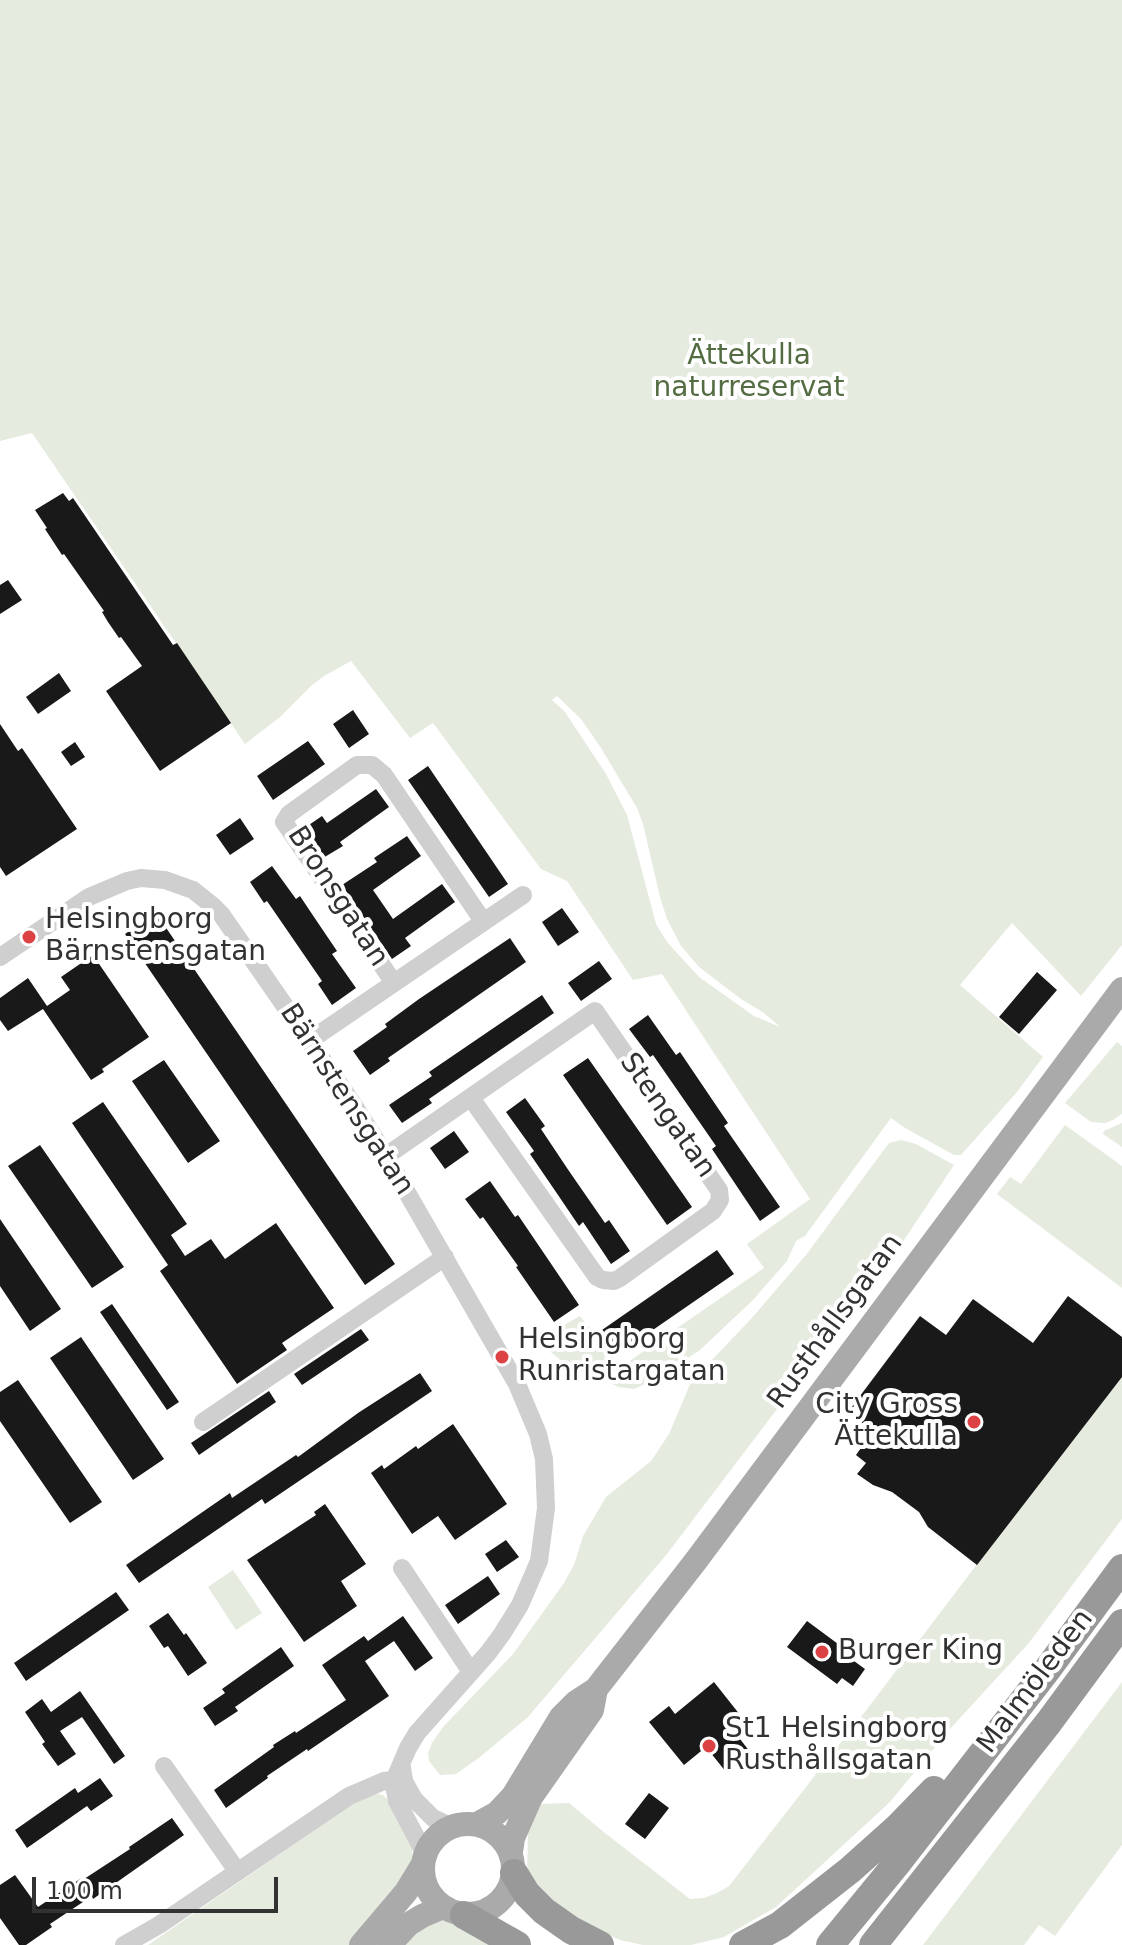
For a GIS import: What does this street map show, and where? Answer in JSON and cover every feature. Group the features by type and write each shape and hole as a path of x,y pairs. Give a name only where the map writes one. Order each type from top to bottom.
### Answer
{"highway":[{"name":"Malmöleden","path":"830,1945 1047,1670 1122,1568"},
{"name":"Malmöleden","path":"873,1945 1049,1722 1122,1623"},
{"path":"743,1945 805,1907 886,1839 1047,1670"},
{"path":"896,1945 1049,1722"},
{"path":"512,1862 527,1894 544,1911 600,1945"},
{"path":"453,1911 517,1945"}],"main road":[{"name":"Rusthållsgatan","path":"477,1824 509,1802 561,1717 596,1689 1122,989"},
{"name":"Rusthållsgatan","path":"512,1862 513,1838 531,1797 592,1710 596,1689"},
{"path":"361,1945 409,1888 424,1865 431,1842 440,1833 464,1823 477,1824 498,1834 512,1862 510,1888 500,1902 477,1914 453,1911 422,1916 409,1924 389,1945"},
{"path":"424,1865 427,1889 434,1899 453,1911"}],"street":[{"name":"Bronsgatan","path":"394,983 284,822 289,814 357,765 372,765 384,775 483,921"},
{"name":"Bärnstensgatan","path":"0,957 89,897 127,881 141,878 165,880 193,890 221,914 386,1156 529,1408 541,1447 546,1486 546,1516 539,1561 520,1605 502,1634 428,1719 408,1748 400,1774"},
{"name":"Bronsgatan","path":"309,1041 523,895"},
{"name":"Stengatan","path":"386,1156 595,1011 719,1190 720,1200 713,1211 620,1278 603,1280 597,1277 471,1098"},
{"path":"203,1422 445,1257"},
{"path":"402,1568 471,1672"},
{"path":"164,1766 237,1871"},
{"path":"400,1774 414,1799 429,1814 452,1827"},
{"path":"400,1774 394,1785 397,1801 424,1865"},
{"path":"124,1945 159,1925 349,1796 400,1774"}],"green space":[{"name":"Ättekulla naturreservat","path":"0,0 1122,0 1122,945 1081,996 1012,923 960,985 1043,1057 1017,1092 961,1155 954,1155 891,1118 805,1236 796,1241 787,1261 753,1300 700,1350 656,1379 634,1389 619,1387 565,1364 540,1343 548,1334 580,1316 621,1367 764,1268 747,1244 810,1199 662,974 633,980 567,881 541,869 433,723 410,738 351,661 311,686 280,717 245,744 32,433 0,441","holes":["557,696 581,719 637,808 667,919 681,946 699,967 780,1027 754,1016 699,977 667,942 656,924 627,815 606,774 565,712 552,700"]},
{"path":"1117,1042 1122,1046 1122,1114 1105,1123 1091,1122 1065,1103"},
{"path":"1122,1123 1122,1147 1103,1134"},
{"path":"1065,1125 1122,1166 1122,1288 997,1194 1010,1177 1021,1184"},
{"path":"901,1140 916,1144 954,1165 894,1255 667,1554 528,1717 456,1774 440,1775 429,1761 432,1743 443,1727 513,1654 564,1583 574,1565 583,1536 606,1497 651,1461 669,1434 691,1382 806,1255 889,1143"},
{"path":"1122,1377 1122,1519 1028,1644 949,1730 890,1802 776,1907 724,1937 691,1945 643,1945 620,1940 569,1918 527,1878 528,1830 538,1804 569,1803 690,1899 704,1898 729,1886"},
{"path":"233,1570 262,1613 236,1630 208,1587"},
{"path":"1122,1682 1122,1845 1055,1936 1039,1925 1024,1945 923,1945"},
{"path":"378,1794 391,1803 412,1845 413,1862 403,1881 351,1945 148,1945 361,1798"},
{"path":"437,1918 452,1920 496,1945 399,1945"}],"building":[{"path":"63,493 69,501 73,498 173,645 177,643 231,723 160,771 106,691 142,666 62,555 35,510"},
{"path":"8,580 22,600 0,614 0,585"},
{"path":"59,673 71,691 38,714 26,697"},
{"path":"353,710 369,734 349,748 333,724"},
{"path":"0,724 18,751 22,748 77,829 6,876 0,867"},
{"path":"308,741 325,764 273,800 257,776"},
{"path":"75,742 85,757 71,766 61,752"},
{"path":"428,766 508,884 489,897 408,780"},
{"path":"376,789 389,807 340,842 343,846 323,858 303,829 322,816 327,823"},
{"path":"240,818 254,839 230,855 216,835"},
{"path":"407,836 421,856 373,890 393,919 442,884 455,902 405,938 411,946 392,959 342,885 377,862 374,858"},
{"path":"272,866 296,899 300,896 337,951 332,954 356,988 332,1005 318,984 322,981 267,901 264,903 250,882"},
{"path":"562,908 579,932 558,946 542,922"},
{"path":"156,913 395,1264 365,1285 125,934"},
{"path":"510,938 526,962 388,1058 390,1061 370,1075 353,1051 419,999"},
{"path":"93,955 149,1037 91,1080 43,1009 8,1031 0,1020 0,998 28,978 47,1006 70,990 61,977"},
{"path":"599,961 612,979 581,1001 568,983"},
{"path":"1037,972 1057,990 1019,1034 999,1017"},
{"path":"542,995 554,1013 429,1099 432,1103 402,1123 389,1105 432,1076 429,1072"},
{"path":"648,1015 676,1055 680,1052 728,1123 724,1126 780,1207 760,1221 712,1149 716,1146 653,1055 650,1057 629,1029"},
{"path":"588,1058 692,1207 667,1225 563,1075"},
{"path":"164,1060 220,1141 188,1163 132,1081"},
{"path":"525,1098 545,1126 541,1129 569,1171 605,1223 609,1220 630,1251 611,1264 583,1222 579,1226 530,1154 534,1151 506,1112"},
{"path":"103,1102 187,1224 171,1235 185,1256 211,1239 225,1259 276,1223 334,1308 282,1343 287,1350 237,1384 160,1271 168,1265 72,1123"},
{"path":"454,1131 469,1152 445,1169 430,1148"},
{"path":"40,1145 124,1267 92,1288 8,1166"},
{"path":"490,1181 515,1217 518,1215 579,1305 554,1322 483,1217 480,1219 465,1199"},
{"path":"0,1219 61,1309 30,1331 0,1286"},
{"path":"717,1250 734,1274 618,1354 602,1330"},
{"name":"City Gross Ättekulla","path":"1068,1296 1122,1337 1122,1377 977,1565 928,1527 919,1512 892,1492 873,1485 857,1474 866,1463 856,1455 873,1431 848,1412 920,1316 946,1335 973,1299 1033,1343"},
{"path":"112,1304 179,1402 167,1410 100,1312"},
{"path":"361,1329 369,1340 302,1385 294,1374"},
{"path":"81,1337 164,1459 133,1480 50,1358"},
{"path":"420,1373 432,1391 265,1504 262,1499 139,1583 126,1565 230,1493 232,1498 296,1455 298,1457"},
{"path":"18,1380 102,1502 70,1523 0,1421 0,1392"},
{"path":"269,1391 276,1402 199,1455 191,1443"},
{"path":"453,1424 507,1504 455,1540 438,1516 412,1534 371,1473 382,1465 384,1469 416,1446 418,1449"},
{"path":"325,1504 366,1564 341,1581 357,1606 304,1642 247,1560 316,1515 314,1512"},
{"path":"506,1540 519,1557 497,1572 485,1554"},
{"path":"488,1576 500,1594 458,1624 445,1605"},
{"path":"116,1592 129,1610 26,1681 14,1663"},
{"path":"168,1613 207,1663 188,1676 168,1646 164,1648 149,1626"},
{"path":"403,1616 433,1658 415,1671 394,1641 365,1661 389,1696 267,1776 226,1808 214,1790 273,1745 346,1700 322,1665 364,1636 368,1641"},
{"name":"Burger King","path":"807,1621 857,1658 854,1661 865,1669 853,1686 842,1678 837,1684 787,1647"},
{"path":"281,1647 294,1666 235,1707 238,1711 215,1726 203,1708 225,1693 222,1689"},
{"path":"714,1682 748,1725 737,1735 750,1752 726,1772 706,1747 684,1765 649,1722 669,1706 675,1714"},
{"path":"80,1691 125,1756 114,1764 82,1717 60,1731 76,1754 58,1766 25,1712 42,1699 51,1712"},
{"path":"100,1778 113,1796 91,1811 87,1806 27,1848 15,1830 75,1788 78,1793"},
{"path":"649,1793 669,1808 645,1839 625,1824"},
{"path":"172,1818 184,1835 93,1899 92,1896 50,1924 52,1927 26,1945 19,1945 0,1918 0,1885 15,1875 38,1907 130,1849"}],"place":[{"name":"Helsingborg Bärnstensgatan","path":"29,937"},
{"name":"Helsingborg Runristargatan","path":"502,1357"},
{"name":"City Gross Ättekulla","path":"974,1422"},
{"name":"Burger King","path":"822,1652"},
{"name":"St1 Helsingborg Rusthållsgatan","path":"709,1746"}]}
